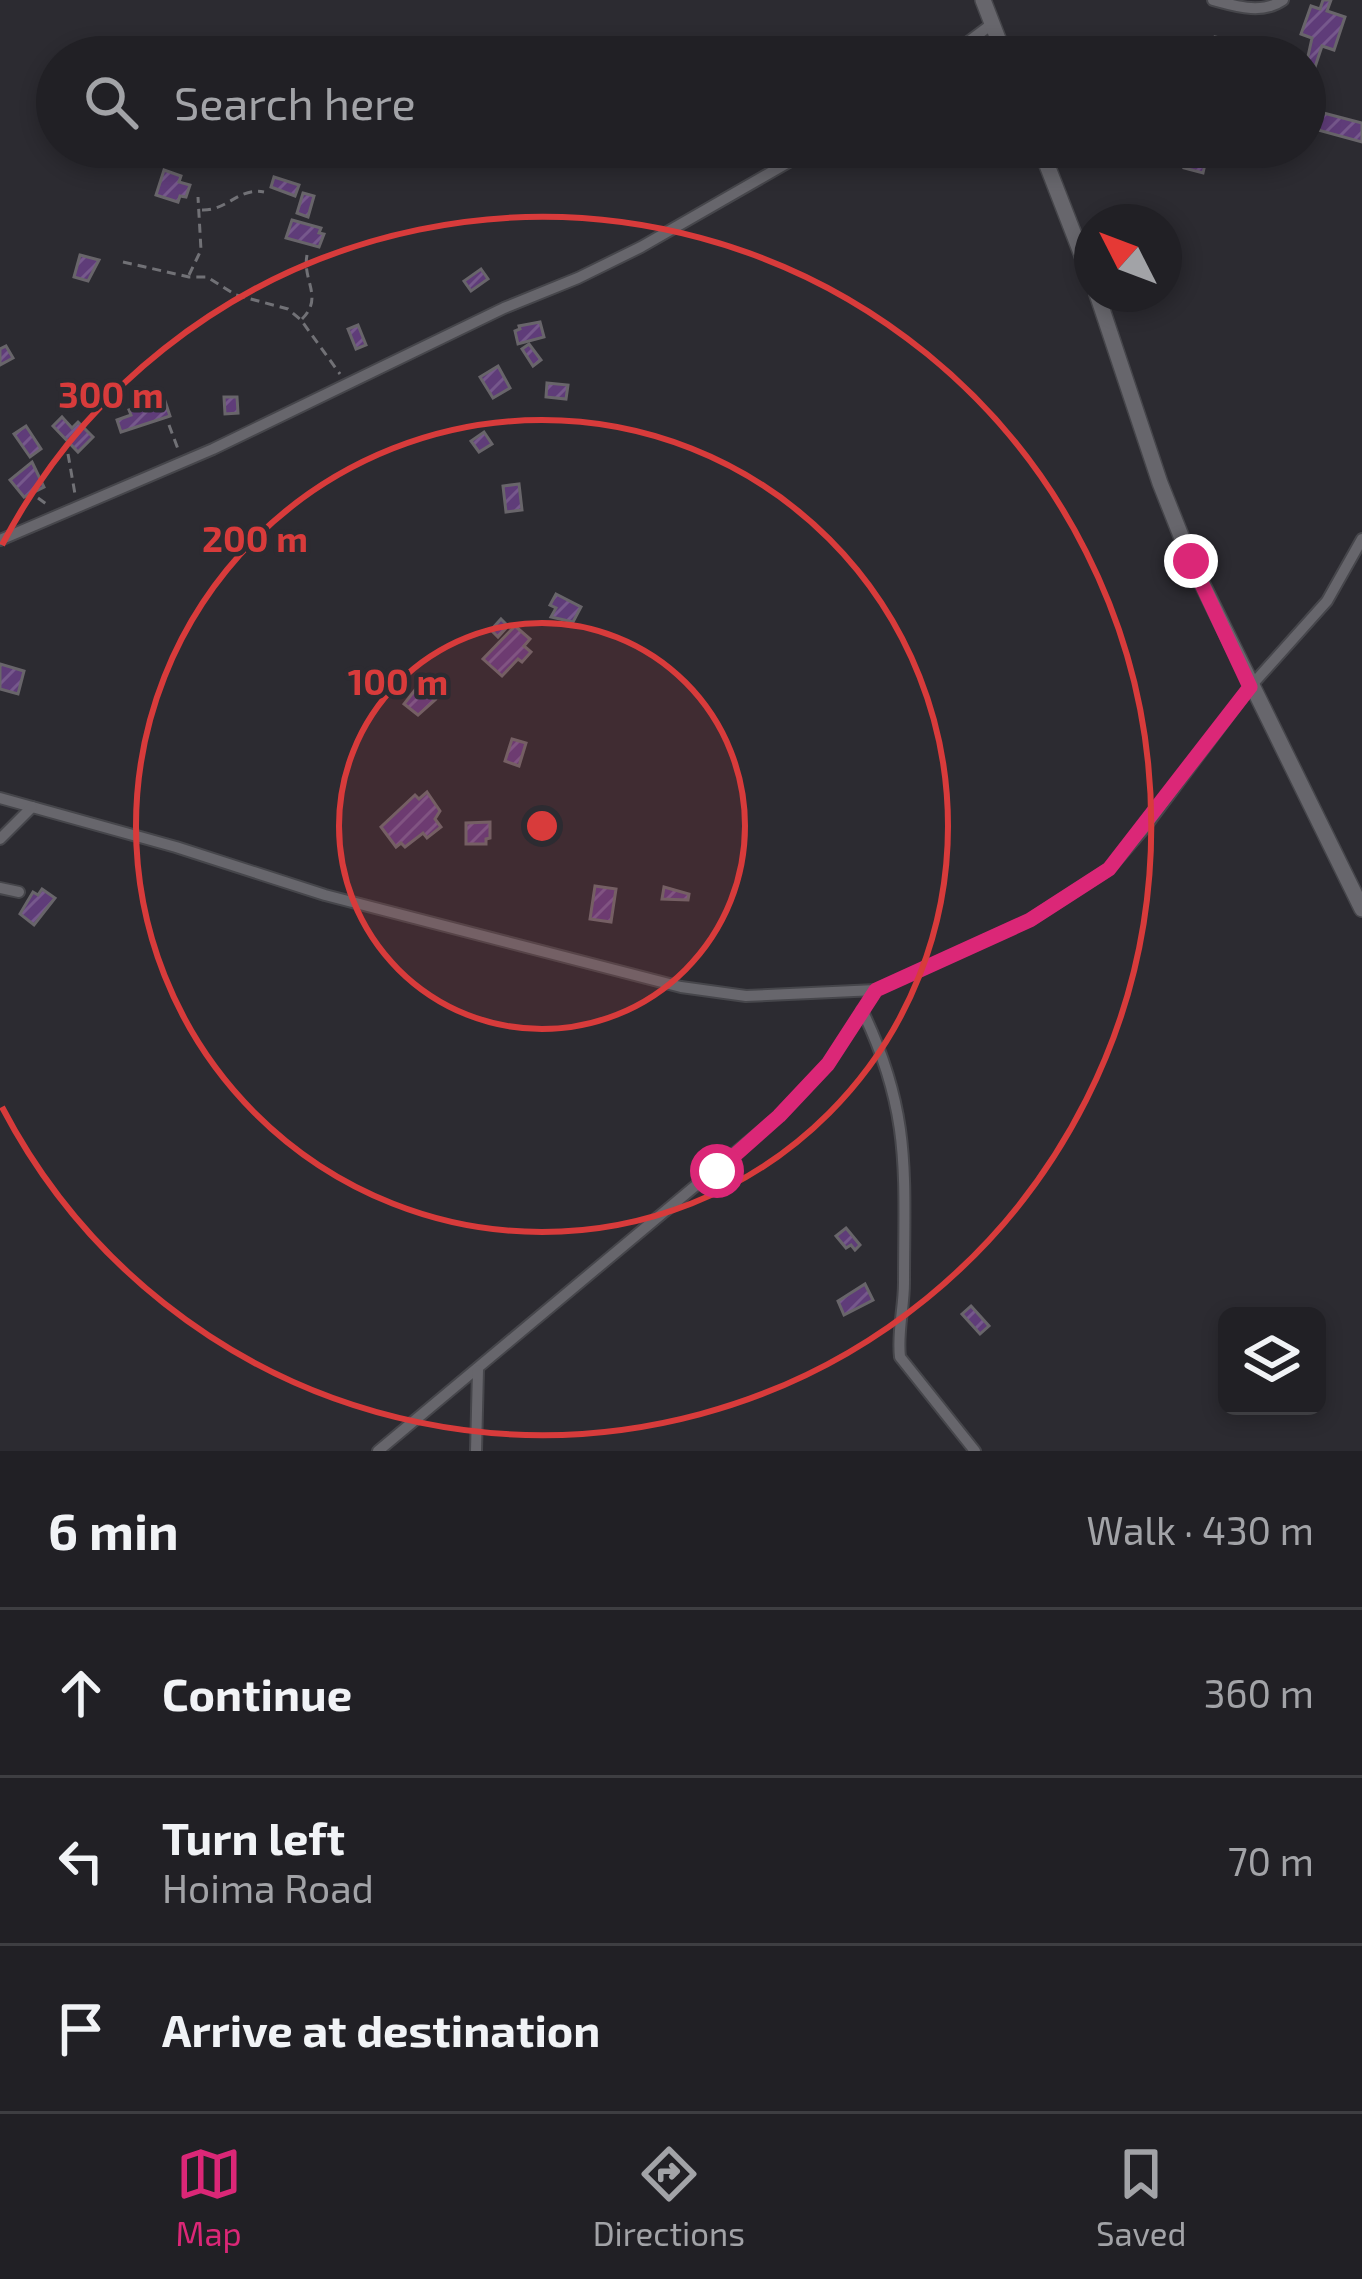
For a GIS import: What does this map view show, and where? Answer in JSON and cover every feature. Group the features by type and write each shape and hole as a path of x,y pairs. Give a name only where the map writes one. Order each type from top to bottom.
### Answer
{"main road":[{"path":"983,0 997,36"},
{"path":"1048,168 1074,235"},
{"path":"1103,312 1160,483 1250,687 1362,909"}],"street":[{"path":"1214,0 1273,7 1282,0"},
{"path":"976,36 992,24"},
{"path":"0,540 186,460 641,247 778,168"},
{"path":"0,798 325,895 682,987 746,996 876,990 1030,920 1109,869 1250,687 1327,601 1362,539"},
{"path":"0,839 32,807"},
{"path":"0,888 19,892"},
{"path":"378,1451 779,1116 828,1064 876,990"},
{"path":"862,1010 883,1054 903,1136 907,1191 900,1358 974,1451"},
{"path":"476,1451 478,1370"}],"path":[{"path":"201,209 217,211 238,195 264,192"},
{"path":"189,277 201,250 199,197"},
{"path":"301,320 313,308 314,292 304,268 307,255"},
{"path":"123,262 207,277 236,295 288,309 338,369 343,387"},
{"path":"170,425 186,460"},
{"path":"68,454 74,496 81,506"}],"building":[{"path":"1323,0 1331,0 1327,11 1345,17 1334,50 1326,47 1326,36 1301,34 1311,6 1320,9"},
{"path":"1326,114 1362,123 1362,142 1326,132"},
{"path":"164,170 190,185 186,197 180,196 178,202 156,195"},
{"path":"274,177 299,185 295,196 271,187"},
{"path":"303,193 314,196 308,217 297,213"},
{"path":"292,220 321,228 319,233 324,234 319,247 286,238"},
{"path":"80,255 99,260 88,281 74,277"},
{"path":"481,269 488,279 471,291 464,281"},
{"path":"540,322 544,337 518,344 515,331 519,326"},
{"path":"358,325 366,345 356,349 348,329"},
{"path":"529,344 541,360 533,366 522,349"},
{"path":"6,346 13,358 0,365 0,349"},
{"path":"498,366 510,388 493,398 480,377"},
{"path":"547,383 568,385 566,399 546,397"},
{"path":"224,397 237,397 238,413 225,414"},
{"path":"164,398 170,416 121,432 117,420 131,415 129,410"},
{"path":"62,417 72,428 78,422 93,437 78,452 53,426"},
{"path":"26,426 41,449 30,457 14,434"},
{"path":"484,432 492,444 479,452 471,441"},
{"path":"32,462 44,487 24,497 10,480"},
{"path":"519,484 522,510 506,512 503,486"},
{"path":"556,594 581,607 573,622 551,617"},
{"path":"501,619 508,626 498,637 491,630"},
{"path":"515,626 530,639 524,646 531,652 502,676 483,659"},
{"path":"0,664 24,671 18,694 0,689"},
{"path":"422,681 436,692 435,700 418,715 404,704"},
{"path":"512,739 526,743 519,766 505,761"},
{"path":"427,792 440,811 435,819 441,827 427,838 423,833 405,847 401,843 396,847 381,827 415,795 419,799"},
{"path":"490,822 486,844 466,844 466,823"},
{"path":"595,886 616,889 611,922 590,919"},
{"path":"664,887 689,894 688,900 662,899"},
{"path":"42,889 55,898 34,925 20,914 33,892 38,895"},
{"path":"846,1228 860,1245 855,1250 851,1245 846,1248 836,1236"},
{"path":"865,1284 873,1300 844,1315 838,1301"},
{"path":"971,1306 989,1326 980,1334 962,1314"}],"route":[{"path":"717,1171 828,1064 876,990 1030,920 1079,891 1109,869 1190,770 1250,687 1191,561"}]}
